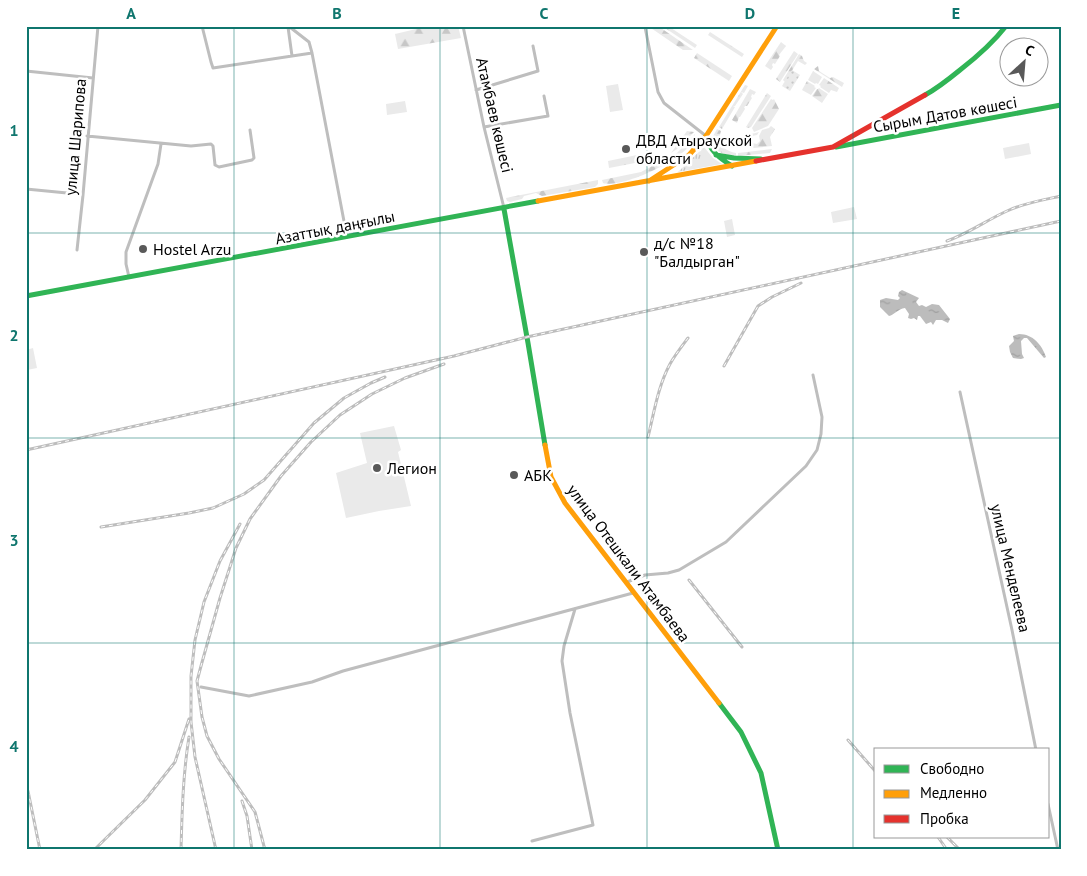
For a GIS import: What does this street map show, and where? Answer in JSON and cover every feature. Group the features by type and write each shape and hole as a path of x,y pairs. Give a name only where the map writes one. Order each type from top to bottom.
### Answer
{"main road":[{"path":"649,181 689,155 706,136 776,26"},
{"path":"833,147 938,88 981,53 1006,26"},
{"name":"Сырым Датов көшесі","path":"775,159 1061,105"},
{"path":"706,136 708,145 716,155 734,166"},
{"path":"716,155 734,158 775,159"},
{"name":"Азаттық даңғылы","path":"26,296 775,159"},
{"name":"улица Отешкали Атамбаева","path":"504,208 551,477 565,503 742,732 761,773 778,850"}],"street":[{"name":"улица Шарипова","path":"76,250 98,26"},
{"path":"202,26 213,68 312,53"},
{"name":"Атамбаев көшесі","path":"463,26 484,127 504,208"},
{"path":"288,27 292,56"},
{"path":"288,27 309,42 347,237"},
{"path":"645,27 658,92 664,103 706,136"},
{"path":"476,90 538,71 533,46"},
{"path":"26,71 93,78"},
{"path":"484,127 548,116 544,96"},
{"path":"87,136 161,144 212,145 216,165 219,168 254,158 250,130"},
{"path":"129,278 126,252 158,164 161,144"},
{"path":"26,189 67,193"},
{"path":"626,582 645,575 679,570 726,542 806,466 817,450 821,434 822,417 813,376"},
{"name":"улица Менделеева","path":"960,392 1036,748"},
{"path":"201,687 249,696 312,682 343,670 634,592"},
{"path":"532,841 593,825 570,713 562,661 564,646 575,608"},
{"path":"1050,813 1058,850"}],"green space":[{"path":"429,26 458,26 461,38 398,49 395,34"},
{"path":"648,26 658,26 693,50 683,50"},
{"path":"662,26 668,26 697,45 695,48"},
{"path":"710,32 744,54 742,57 708,35"},
{"path":"781,42 786,46 775,64 773,63 771,70 765,66"},
{"path":"794,51 798,54 780,82 776,79"},
{"path":"697,53 732,76 729,81 694,58"},
{"path":"799,54 807,63 805,65 798,61 785,82 783,80"},
{"path":"818,66 819,71 830,78 833,77 844,83 842,87 814,69"},
{"path":"792,70 800,75 790,91 782,86"},
{"path":"813,71 822,77 818,84 808,80"},
{"path":"824,78 839,88 837,92 831,90 829,93 820,87 819,85"},
{"path":"807,81 816,88 811,95 802,90"},
{"path":"618,84 623,110 610,112 606,86"},
{"path":"745,85 748,86 744,93 741,92 743,94 735,106 733,106 735,107 722,129 719,127"},
{"path":"819,88 828,94 822,103 812,96"},
{"path":"750,89 756,92 754,95 752,94 752,98 747,106 745,106 737,123 732,120"},
{"path":"767,93 771,96 751,127 746,127"},
{"path":"771,99 774,99 779,109 768,126 754,132 752,128"},
{"path":"405,101 407,112 387,115 386,104"},
{"path":"771,126 775,129 770,137 772,146 754,148 747,144 748,135 759,132 757,135 752,136 751,139 752,143 757,144 760,141 759,136 762,130"},
{"path":"717,129 721,131 720,139 723,146 736,153 736,156 723,154 714,147 712,138"},
{"path":"687,131 694,132 671,153"},
{"path":"695,134 692,142 684,152 672,161 641,176 612,184 603,183 602,180 641,172 677,153"},
{"path":"1029,143 1031,154 1005,159 1003,148"},
{"path":"704,147 713,158 722,164 678,172"},
{"path":"772,149 770,153 738,156 738,153"},
{"path":"637,155 635,163 609,168 608,161"},
{"path":"598,180 598,184 595,187 542,196 536,193 510,202 506,198"},
{"path":"854,207 857,219 833,223 831,212"},
{"path":"732,219 735,235 727,237 724,221"},
{"path":"33,348 37,368 27,370 26,350"},
{"name":"Легион","path":"394,426 401,450 398,452 411,506 346,518 336,473 367,463 360,433"}],"water":[{"path":"902,290 919,298 916,302 919,306 939,305 950,319 948,323 936,320 933,325 931,322 926,324 920,316 918,316 917,320 908,318 909,314 905,308 889,316 880,307 880,300 886,298 898,300 900,298 898,296 899,292"},
{"path":"1019,334 1033,338 1042,348 1046,357 1044,358 1027,338 1024,338 1021,341 1024,358 1013,358 1009,346 1014,341 1013,336"}],"railway":[{"path":"947,241 1013,208 1061,196"},
{"path":"26,450 454,356 527,337 1061,221"},
{"path":"724,366 758,306 801,283"},
{"path":"648,437 662,381 674,357 688,338"},
{"path":"265,850 255,812 219,759 207,736 202,717 197,681 236,548 250,519 281,476 311,442 340,415 372,394 405,378 444,364"},
{"path":"101,527 213,508 244,494 264,480 314,423 344,398 385,377"},
{"path":"216,850 195,757 191,722 191,676 195,640 204,602 220,561 240,524"},
{"path":"689,580 742,647"},
{"path":"94,850 145,800 175,762 189,719"},
{"path":"181,850 182,807 189,737"},
{"path":"848,740 874,770"},
{"path":"28,791 40,850"},
{"path":"242,801 247,816 252,850"},
{"path":"939,838 947,850"},
{"path":"948,838 960,850"}],"traffic: fast":[{"path":"925,95 973,60 1006,26"},
{"path":"836,147 1061,105"},
{"path":"706,136 716,154 732,166"},
{"path":"716,155 761,159"},
{"path":"26,296 538,201"},
{"path":"504,209 545,445"},
{"path":"719,703 741,732 761,773 778,850"}],"traffic: slow":[{"path":"649,181 689,155 706,136 777,26"},
{"path":"538,201 756,161"},
{"path":"545,445 551,477 565,503 719,703"}],"traffic: jam":[{"path":"756,161 833,147 925,95"}],"place":[{"name":"ДВД Атырауской области","path":"626,149"},
{"name":"Hostel Arzu","path":"143,249"},
{"name":"д/с №18 \"Балдырган\"","path":"644,252"},
{"name":"Легион","path":"377,468"},
{"name":"АБК","path":"514,475"}]}
